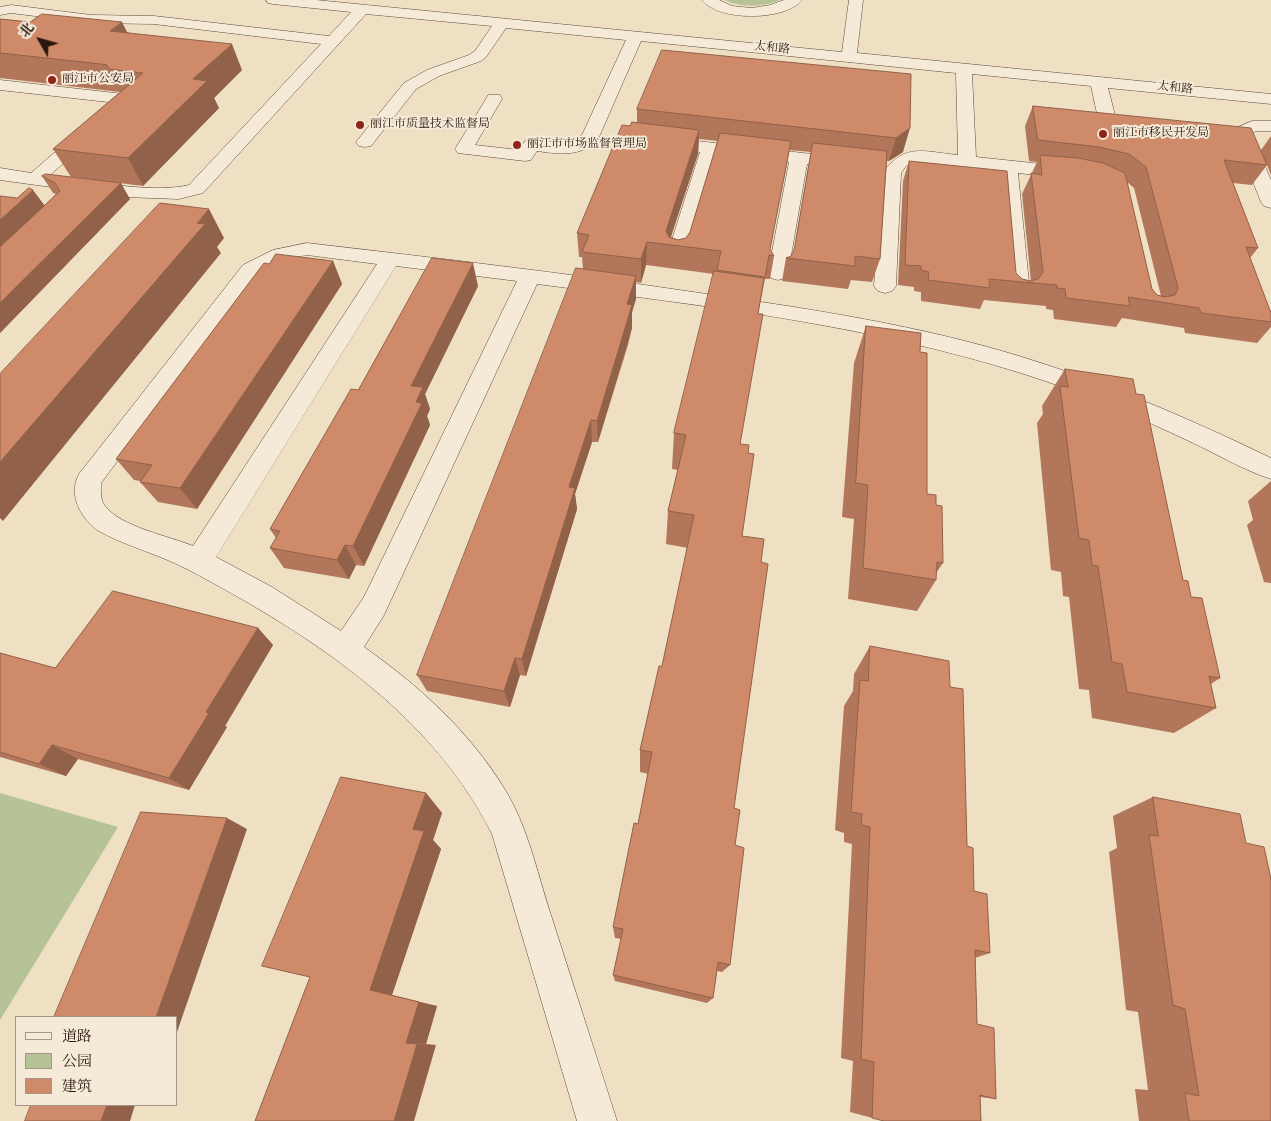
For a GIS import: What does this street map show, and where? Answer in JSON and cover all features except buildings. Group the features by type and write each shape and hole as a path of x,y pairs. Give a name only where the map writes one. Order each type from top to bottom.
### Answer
{"street":[{"name":"太和路","path":"273,0 329,3 362,9 1271,98"},
{"path":"709,0 716,6 726,9 751,12 773,10 795,0"},
{"path":"849,57 856,0"},
{"path":"0,10 11,9 91,19 154,20 332,41"},
{"path":"0,174 124,191 178,193 196,189 362,9"},
{"path":"365,142 410,86 433,73 475,58 481,54 502,22"},
{"path":"494,99 464,149 525,156 531,145 564,149 578,146 590,137 636,36"},
{"path":"964,68 967,162"},
{"path":"1098,81 1108,123"},
{"path":"0,85 115,98 118,107 35,179"},
{"path":"1270,198 1242,132 1252,126 1271,126"},
{"path":"646,140 895,169"},
{"path":"677,254 710,148"},
{"path":"885,286 892,173 900,162 914,156 1088,175"},
{"path":"778,273 799,158"},
{"path":"1008,166 1019,293"},
{"path":"597,1121 528,899 518,858 504,821 471,768 422,714 390,684 345,650 273,601 172,549 108,524 98,516 91,506 87,495 88,481 250,270 280,254 307,249 592,283 838,320 948,344 1052,375 1118,399 1185,428 1271,469"},
{"path":"198,562 390,259"},
{"path":"345,650 374,606 530,276"}],"green space":[{"path":"724,0 780,0 752,6"},
{"path":"0,793 118,827 0,1020"}],"place":[{"name":"丽江市公安局","path":"52,80"},
{"name":"丽江市质量技术监督局","path":"360,125"},
{"name":"丽江市移民开发局","path":"1103,134"},
{"name":"丽江市市场监督管理局","path":"517,145"}]}
